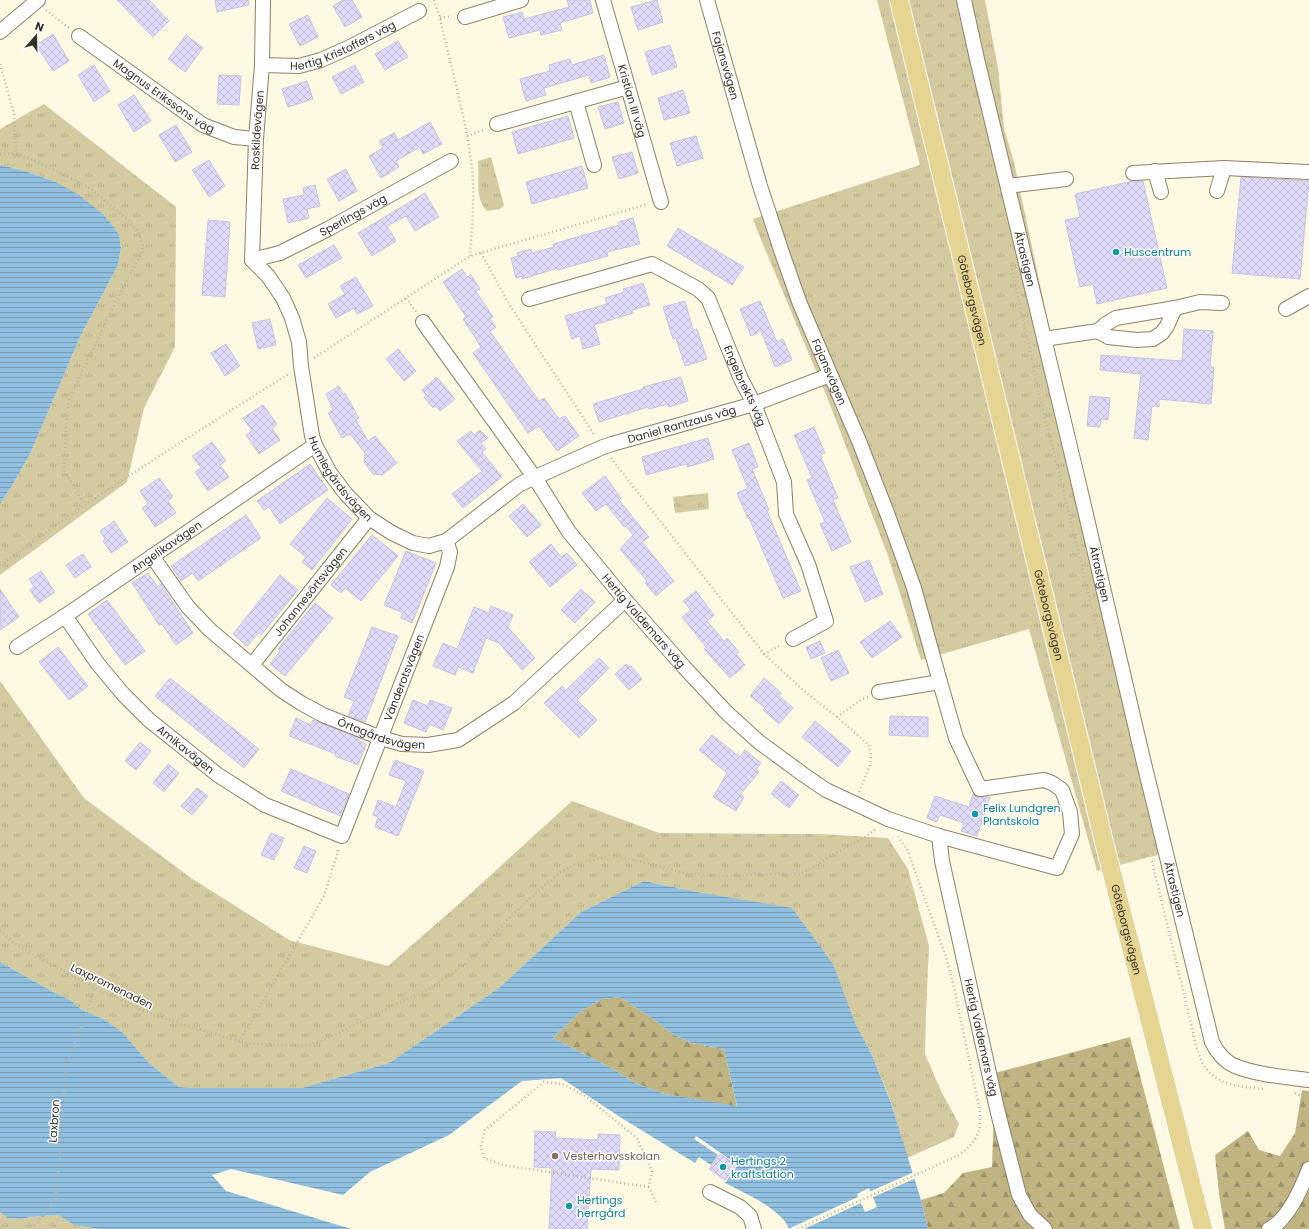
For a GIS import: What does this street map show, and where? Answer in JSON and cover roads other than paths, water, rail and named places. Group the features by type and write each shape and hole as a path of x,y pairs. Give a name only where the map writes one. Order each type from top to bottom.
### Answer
{"main road":[{"name":"Göteborgsvägen","path":"899,0 1104,842 1203,1229"}],"street":[{"name":"Roskildevägen","path":"252,260 256,139 262,65 263,0"},
{"path":"465,17 522,0"},
{"name":"Kristian III väg","path":"603,0 661,202"},
{"name":"Fajansvägen","path":"707,0 760,186 781,250 800,304 887,513 914,588 956,738 980,789 1044,780 1052,783 1062,790 1070,812 1072,834 1057,868"},
{"name":"Ätrastigen","path":"964,0 1143,759 1212,1042 1216,1051 1234,1066 1258,1072 1309,1080"},
{"path":"0,32 37,1"},
{"name":"Hertig Kristoffers väg","path":"262,65 299,66 321,60 350,47 419,11"},
{"name":"Magnus Erikssons väg","path":"79,36 203,125 234,137 256,139"},
{"path":"498,124 628,87"},
{"path":"576,102 594,165"},
{"name":"Sperlings väg","path":"252,260 287,250 328,229 450,161"},
{"path":"1218,191 1224,168"},
{"path":"1133,173 1224,168 1309,172"},
{"path":"1155,171 1161,192"},
{"path":"1008,186 1066,179"},
{"name":"Humlegårdsvägen","path":"252,260 268,276 283,298 292,318 299,342 301,366 312,436 315,445 334,478 346,494 369,518 392,533 413,543 429,546 446,541 520,484 535,478"},
{"name":"Engelbrekts väg","path":"529,299 652,264 698,289 708,298 740,379 754,404 784,482 786,514 808,564 826,621 793,639"},
{"path":"1286,309 1309,296"},
{"path":"1044,339 1098,331 1116,318 1175,308 1200,302 1222,303"},
{"path":"1098,331 1108,337 1137,340 1153,339 1162,333 1167,326 1175,308"},
{"name":"Hertig Valdemars väg","path":"423,322 535,478 570,532 625,600 684,667 727,713 759,742 826,790 888,819 939,836 1057,868"},
{"name":"Daniel Rantzaus väg","path":"535,478 612,444 754,404 830,375"},
{"name":"Angelikavägen","path":"17,647 65,616 315,445"},
{"name":"Johannesörtsvägen","path":"252,665 369,518"},
{"name":"Vänderotsvägen","path":"342,836 447,567 450,552 446,541"},
{"name":"Örtagårdsvägen","path":"152,556 188,607 210,630 281,690 323,715 381,738 402,744 428,745 458,740 514,703 625,600"},
{"name":"Amikavägen","path":"65,616 98,664 123,694 150,720 218,775 265,805 342,836"},
{"path":"879,692 940,682"},
{"name":"Hertig Valdemars väg","path":"939,836 942,861 997,1109 1018,1195 1030,1215 1044,1229"},
{"path":"1269,1229 1286,1214 1309,1169"},
{"path":"710,1192 740,1207 750,1216 754,1229"}],"water":[{"path":"0,165 25,171 56,182 79,195 104,215 119,234 121,248 118,265 80,337 30,454 0,504"},
{"path":"644,881 702,893 792,908 833,964 855,1023 872,1055 891,1103 921,1200 928,1229 789,1229 779,1215 771,1208 752,1196 725,1183 738,1165 696,1136 694,1139 718,1155 711,1165 699,1157 695,1163 620,1117 561,1078 522,1081 449,1135 370,1172 343,1195 231,1169 212,1175 226,1191 351,1229 99,1229 74,1225 58,1215 21,1219 7,1218 0,1212 0,962 70,1000 81,1009 107,1021 123,1033 149,1063 179,1087 302,1088 389,1063 499,988 581,912","holes":["620,997 674,1035 692,1043 724,1049 737,1106 665,1094 635,1083 611,1068 553,1038 581,1011 602,999","869,1188 877,1207 865,1212 857,1194"]}],"place":[{"name":"Huscentrum","path":"1116,252"},
{"name":"Felix Lundgren Plantskola","path":"975,814"},
{"name":"Vesterhavsskolan","path":"555,1156"},
{"name":"Hertings 2 kraftstation","path":"723,1167"},
{"name":"Hertings herrgård","path":"569,1206"}]}
